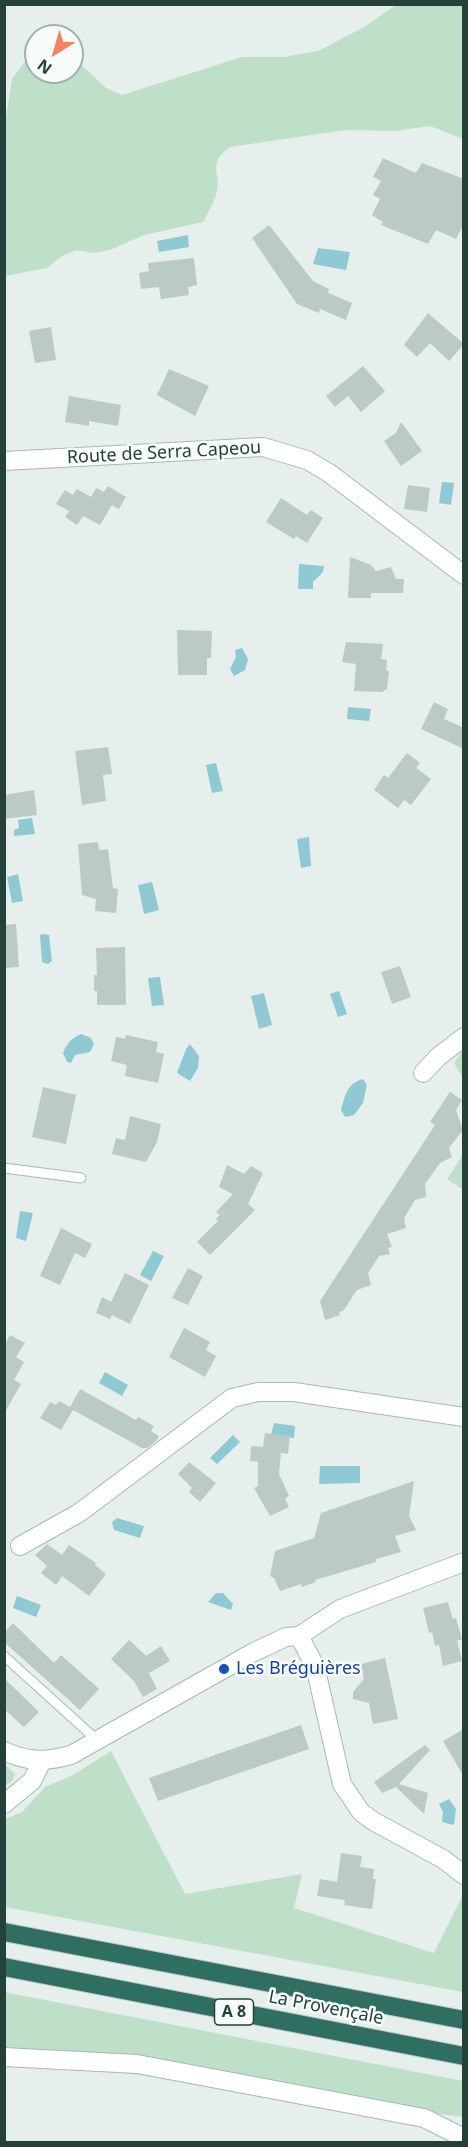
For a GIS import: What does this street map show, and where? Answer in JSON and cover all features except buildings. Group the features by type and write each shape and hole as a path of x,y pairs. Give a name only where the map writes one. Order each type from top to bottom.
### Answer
{"highway":[{"name":"La Provençale","path":"4,1932 464,2020"},
{"name":"La Provençale","path":"4,1967 464,2056"}],"street":[{"name":"Route de Serra Capeou","path":"4,461 210,448 263,447 282,450 329,472 464,575"},
{"path":"423,1073 438,1057 464,1037"},
{"path":"20,1546 79,1513 232,1398 258,1392 294,1392 464,1417"},
{"path":"4,1751 27,1760 42,1761 71,1755 254,1652 286,1637 299,1636 340,1609 464,1562"},
{"path":"299,1636 315,1666 342,1784 352,1801 373,1821 443,1859 464,1875"},
{"path":"4,1804 32,1781 42,1761"},
{"path":"4,2057 137,2064 424,2118 464,2139"}],"lane":[{"path":"4,1168 81,1178"},
{"path":"4,1656 98,1741"}],"green space":[{"path":"396,5 463,5 463,139 430,126 395,131 346,130 230,147 216,164 218,187 212,206 203,222 144,235 110,250 93,253 76,250 62,256 47,268 5,276 5,124 12,79 24,63 24,84 84,84 84,67 106,88 122,95 242,57 284,57 318,51 364,27"},
{"path":"463,1050 463,1078 454,1063"},
{"path":"463,1155 463,1190 447,1179"},
{"path":"111,1751 185,1894 302,1874 294,1908 434,1953 463,1895 463,1992 5,1907 5,1819 22,1812 45,1787 73,1775"},
{"path":"5,1764 15,1774 12,1781 5,1786"},
{"path":"4,1992 463,2081 463,2117 101,2070 5,2064"}],"water":[{"path":"188,235 189,247 159,252 157,241"},
{"path":"318,248 350,252 346,270 313,264"},
{"path":"442,482 454,483 451,505 439,503"},
{"path":"299,564 324,566 323,572 313,582 313,589 298,589"},
{"path":"242,648 248,659 245,670 234,676 230,669 236,657 235,650"},
{"path":"348,707 371,709 369,721 347,719"},
{"path":"216,763 223,791 212,793 206,765"},
{"path":"32,818 35,834 14,836 14,830 19,828 18,820"},
{"path":"309,837 311,866 301,868 297,839"},
{"path":"18,874 23,901 12,903 7,877"},
{"path":"152,882 159,910 144,914 138,885"},
{"path":"40,935 49,935 52,961 48,964 42,962"},
{"path":"160,977 164,1005 152,1006 148,978"},
{"path":"339,991 347,1014 338,1017 330,994"},
{"path":"264,993 272,1025 259,1029 251,996"},
{"path":"81,1034 91,1038 94,1044 90,1052 75,1055 71,1063 67,1062 63,1053 65,1049 70,1041"},
{"path":"190,1044 199,1056 198,1068 190,1081 177,1073"},
{"path":"363,1079 367,1085 363,1103 354,1115 345,1117 341,1110 348,1091 353,1084"},
{"path":"20,1211 33,1213 26,1241 16,1238"},
{"path":"153,1251 164,1256 151,1281 140,1275"},
{"path":"105,1372 128,1385 122,1396 99,1383"},
{"path":"274,1423 295,1426 294,1438 271,1435"},
{"path":"233,1435 240,1442 217,1464 210,1458"},
{"path":"320,1466 360,1466 360,1483 319,1484"},
{"path":"117,1518 144,1526 140,1538 114,1530 112,1522"},
{"path":"216,1593 223,1593 233,1604 231,1610 208,1602"},
{"path":"17,1596 41,1605 36,1617 13,1608"},
{"path":"449,1799 456,1809 454,1825 442,1822 443,1812 439,1804"}],"place":[{"name":"Les Bréguières","path":"224,1669"}]}
